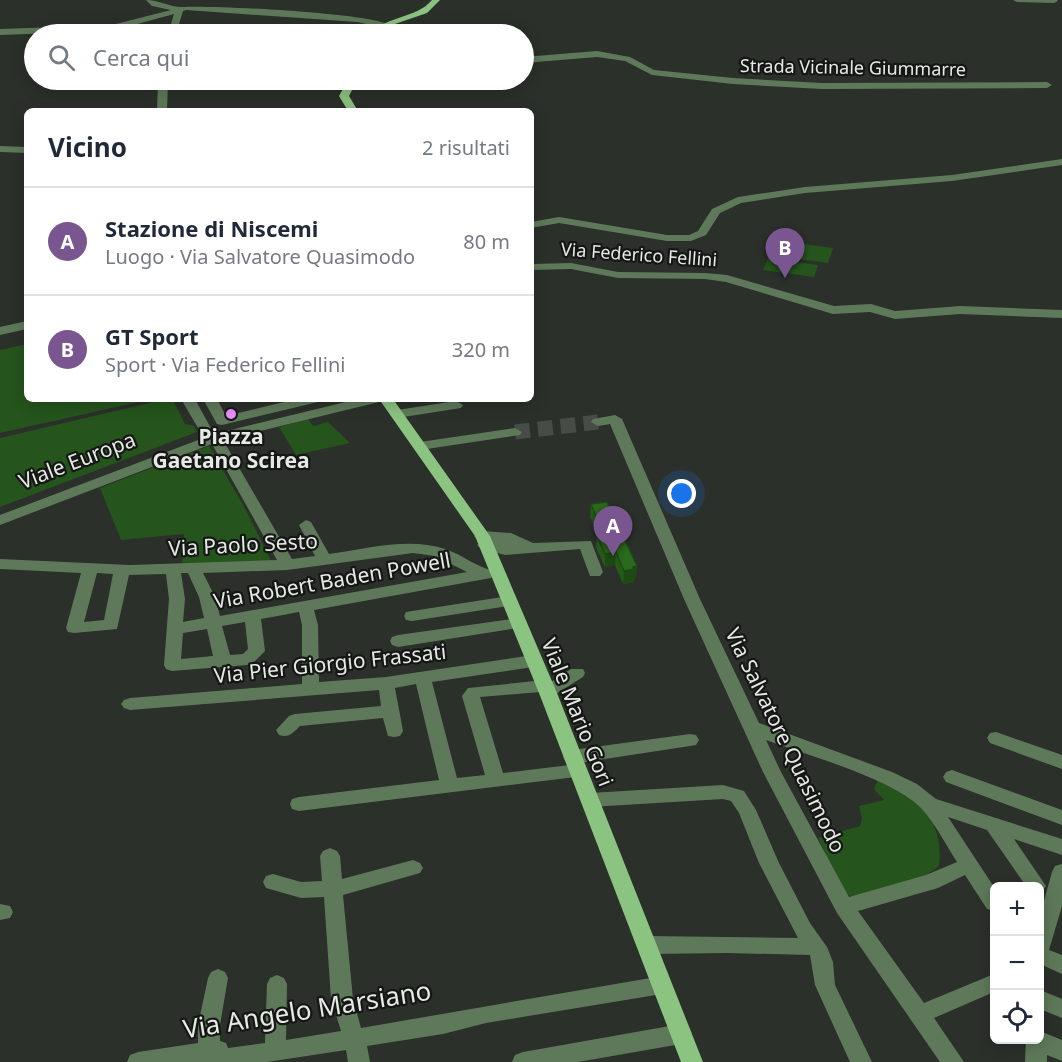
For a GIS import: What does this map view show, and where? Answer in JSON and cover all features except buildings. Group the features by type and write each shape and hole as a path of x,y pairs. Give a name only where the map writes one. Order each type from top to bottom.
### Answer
{"main road":[{"path":"388,24 430,8 436,0"},
{"path":"347,90 344,96 351,108"},
{"name":"Viale Mario Gori","path":"389,402 420,446 488,556 509,601 590,800 692,1062"}],"street":[{"path":"150,0 155,4 180,9 272,13 379,24"},
{"path":"1017,0 1054,1"},
{"path":"126,24 180,9"},
{"path":"175,24 180,9"},
{"path":"0,32 24,31"},
{"name":"Strada Vicinale Giummarre","path":"534,60 603,55 627,59 652,72 744,82 822,86 1047,85"},
{"path":"162,108 163,90"},
{"path":"0,149 24,150"},
{"path":"534,224 559,220 667,238 691,238 702,233 716,211 738,200 805,190 952,178 1062,162"},
{"name":"Via Federico Fellini","path":"534,267 571,266 618,275 705,276 727,279 833,309 871,308 895,315 960,310 1062,314"},
{"path":"0,331 24,326"},
{"path":"190,402 287,565"},
{"path":"212,402 222,421 311,402"},
{"name":"Viale Europa","path":"0,512 314,402"},
{"name":"Viale Europa","path":"0,520 212,436 373,402"},
{"path":"397,414 456,406"},
{"name":"Via Salvatore Quasimodo","path":"606,420 772,772 844,907 953,1062"},
{"path":"420,446 515,432"},
{"path":"306,525 325,561"},
{"path":"488,556 499,543 518,542 533,549"},
{"path":"488,556 586,544 595,572"},
{"name":"Via Paolo Sesto","path":"0,564 122,570 287,565 413,548 428,548 466,564 488,556"},
{"name":"Via Robert Baden Powell","path":"175,629 305,606 488,556"},
{"path":"194,568 207,597 223,661"},
{"path":"90,569 74,628 111,625 122,570"},
{"path":"173,569 177,584 172,665 247,658 257,651 252,616"},
{"path":"412,616 509,601"},
{"path":"305,606 310,625 311,690"},
{"path":"398,641 518,623"},
{"name":"Via Pier Giorgio Frassati","path":"130,704 386,683 533,661"},
{"path":"496,781 471,696 474,692 546,690 577,673"},
{"path":"423,678 450,788"},
{"path":"386,683 394,731"},
{"path":"285,730 295,720 390,711"},
{"path":"753,728 886,777 911,789 929,804 990,897"},
{"path":"996,738 1062,762"},
{"path":"299,804 496,781 690,740"},
{"path":"952,777 1062,818"},
{"path":"590,800 723,792 737,796 747,810 769,863 798,920 817,947 823,962 825,985 861,1062"},
{"path":"929,804 1062,847"},
{"path":"995,827 1033,882"},
{"path":"330,856 342,999 359,1062"},
{"path":"844,907 931,882 969,865"},
{"path":"273,882 301,890 332,889 413,868"},
{"path":"1044,938 1054,915 1062,872"},
{"path":"1044,898 1054,915"},
{"path":"647,945 716,944 817,947"},
{"path":"1044,957 1062,965"},
{"path":"207,1057 209,1025 218,978"},
{"path":"275,1041 277,984"},
{"path":"919,1015 990,984"},
{"name":"Via Angelo Marsiano","path":"207,1057 275,1041 443,1025 486,1014 662,985"},
{"path":"1044,1001 1062,1009"},
{"name":"Via Angelo Marsiano","path":"138,1062 207,1057 353,1034"},
{"path":"523,1062 681,1034"},
{"path":"1044,1043 1062,1051"},
{"path":"1036,1062 1038,1044"}],"green space":[{"path":"775,240 833,248 828,263 769,255"},
{"path":"768,258 818,265 814,277 763,270"},
{"path":"24,345 24,402 139,402 0,433 0,350"},
{"path":"153,402 174,402 185,424 194,426 197,432 0,507 0,438"},
{"path":"308,419 313,426 328,422 350,443 296,455 279,427"},
{"path":"209,446 246,510 271,561 187,565 182,562 184,534 121,540 100,488"},
{"path":"879,777 905,793 925,811 937,835 940,850 939,866 921,879 852,897 844,893 818,838 860,826 862,818 859,806 884,800 874,789"}],"tunnel":[{"path":"515,432 598,422"}],"place":[{"name":"GT Sport","path":"785,278"},
{"name":"Piazza Gaetano Scirea","path":"231,414"},
{"name":"Stazione di Niscemi","path":"613,556"}]}
